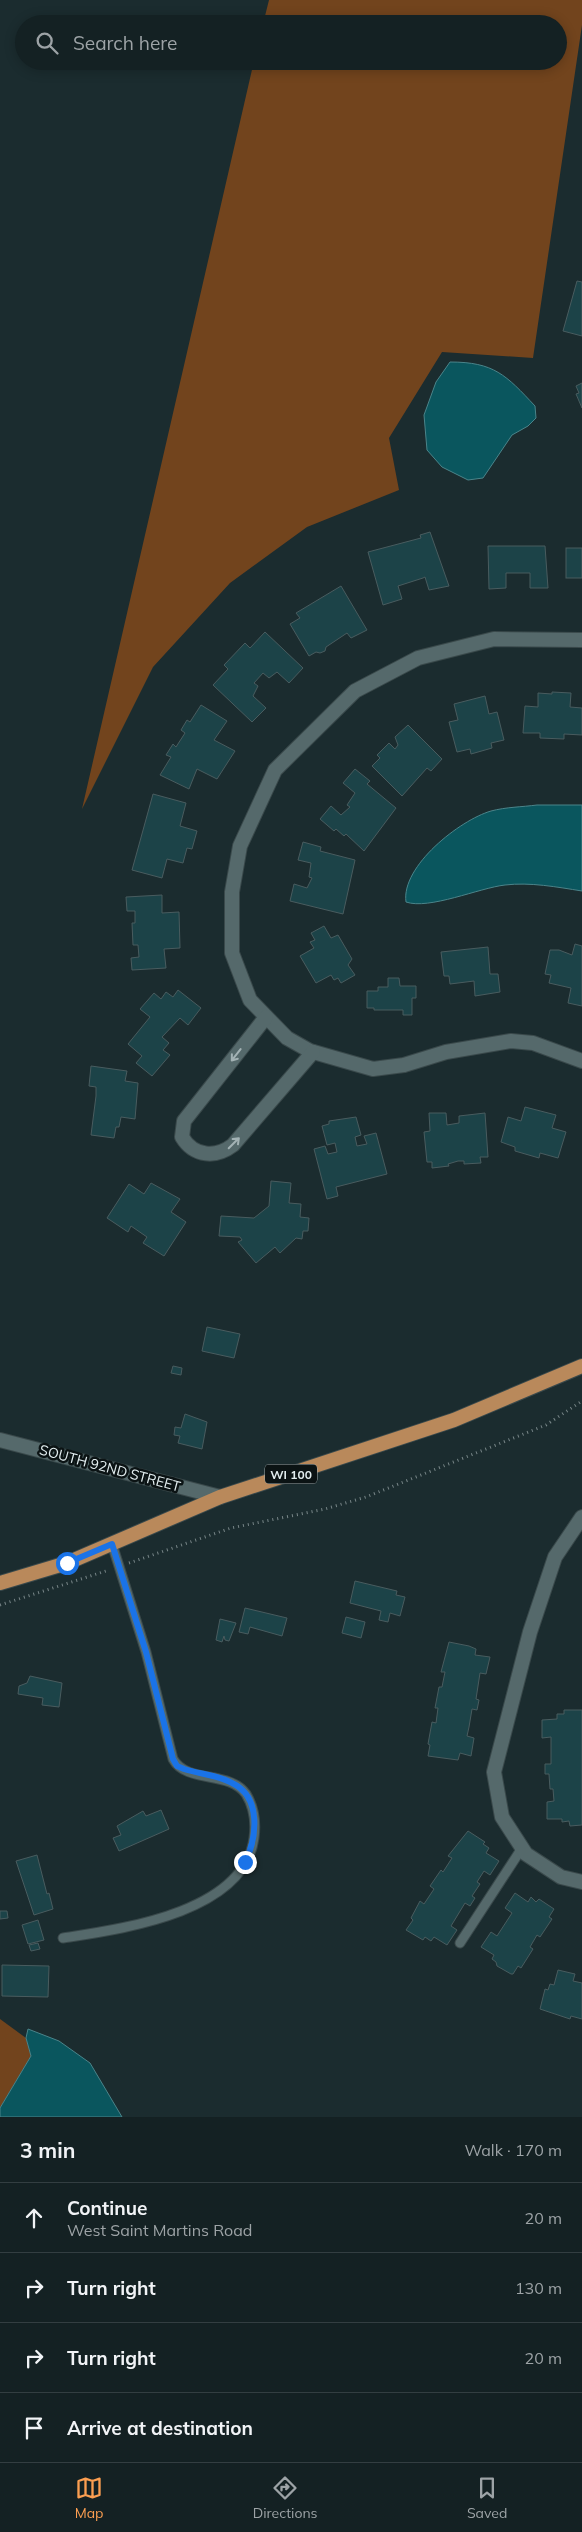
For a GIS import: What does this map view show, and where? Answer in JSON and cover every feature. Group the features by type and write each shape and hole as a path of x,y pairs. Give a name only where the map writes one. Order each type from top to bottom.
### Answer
{"main road":[{"name":"WI 100","path":"0,1584 67,1563 220,1497 454,1420 582,1366"}],"street":[{"path":"582,640 494,639 418,658 355,691 275,770 240,846 232,892 232,952 250,1000 286,1038 313,1052 373,1068 404,1065 446,1052 511,1041 532,1043 582,1061"},
{"path":"266,1017 184,1121 182,1137 193,1149 212,1155 223,1153 233,1145 313,1052"},
{"name":"SOUTH 92ND STREET","path":"0,1440 220,1497"},
{"path":"582,1517 555,1557 530,1632 494,1772 502,1817 526,1854 562,1878 582,1882"}],"lane":[{"path":"63,1938 129,1928 181,1912 215,1893 238,1873 254,1841 254,1814 241,1788 223,1779 184,1769 177,1766 173,1759 146,1652 112,1544"},
{"path":"460,1943 522,1848"}],"path":[{"path":"0,1605 231,1528 325,1509 359,1499 546,1425 582,1401"}],"shaded area":[{"path":"269,0 582,0 582,25 533,358 442,352 389,438 399,490 307,527 230,583 153,667 82,809 252,70 567,70 567,15 265,15"},
{"path":"0,2019 26,2038 31,2056 0,2108"}],"water":[{"path":"450,362 478,365 498,372 516,386 535,406 536,418 528,426 512,435 483,478 468,480 442,467 427,450 424,415 436,382"},
{"path":"537,805 582,805 582,891 544,885 514,884 494,887 441,901 416,904 406,902 407,888 413,874 435,846 449,834 478,816 491,811"},
{"path":"28,2029 59,2041 90,2063 122,2117 0,2117 0,2108 31,2056 26,2038"}],"building":[{"path":"577,281 582,282 582,336 563,331"},
{"path":"582,383 582,408 576,394 579,393 576,386"},
{"path":"430,532 449,586 429,590 425,577 398,586 402,599 383,605 368,552 421,538 420,535"},
{"path":"488,546 545,546 548,588 530,588 530,573 506,573 506,588 489,589"},
{"path":"566,548 582,548 582,578 566,578"},
{"path":"341,586 367,630 351,638 347,633 326,647 325,651 316,652 309,656 290,624 300,618 296,613"},
{"path":"265,632 303,668 289,683 277,672 269,678 263,673 254,683 258,686 253,696 266,708 252,722 213,685 228,669 224,665 245,643 250,648"},
{"path":"552,692 571,693 570,707 582,708 582,735 564,734 564,739 540,738 540,733 523,733 525,706 538,707 538,693 552,694"},
{"path":"485,696 489,714 497,712 504,740 491,743 492,748 471,754 470,749 457,752 449,722 458,720 454,704"},
{"path":"201,705 227,721 214,740 235,751 217,779 197,769 189,789 160,775 171,757 166,755 173,744 176,747 185,733 181,730 187,720 190,722"},
{"path":"408,725 442,759 431,771 427,768 402,796 372,766 380,758 377,755 389,743 395,749 398,745 395,737"},
{"path":"355,769 370,781 367,784 396,808 364,851 346,834 344,836 336,829 334,831 320,819 331,806 341,815 350,807 347,805 355,793 343,783"},
{"path":"153,794 186,803 180,826 197,831 192,849 187,848 183,863 167,859 162,878 132,870"},
{"path":"303,842 321,847 320,851 355,860 343,914 290,901 294,884 307,888 312,878 309,877 311,863 298,860"},
{"path":"162,895 162,913 179,912 180,948 164,949 166,968 132,970 131,958 139,957 138,945 133,945 132,923 135,923 135,911 127,911 126,897"},
{"path":"324,926 331,938 338,935 352,959 348,965 355,975 341,983 338,978 334,980 331,975 316,983 300,956 314,948 310,942 315,940 311,933"},
{"path":"575,944 582,946 582,1006 568,1003 571,988 549,983 551,975 545,974 550,950 559,950 572,955"},
{"path":"488,947 490,974 498,974 500,992 475,996 474,981 450,984 449,976 444,976 441,952"},
{"path":"388,978 399,978 400,986 416,986 416,998 412,998 412,1015 403,1015 403,1010 374,1010 374,1008 367,1008 367,991 378,991 378,987 388,987"},
{"path":"178,990 201,1008 188,1025 180,1018 162,1037 169,1043 163,1050 170,1055 152,1076 136,1063 142,1056 128,1044 150,1017 140,1009 154,993 161,999 166,992 173,997"},
{"path":"91,1066 127,1071 125,1081 138,1083 135,1119 121,1117 119,1127 116,1127 114,1138 91,1135 96,1087 89,1086"},
{"path":"525,1107 556,1115 552,1128 566,1132 558,1158 540,1153 539,1158 515,1151 515,1147 501,1142 508,1117 521,1121"},
{"path":"429,1113 446,1113 447,1125 459,1123 459,1116 485,1113 488,1157 480,1157 481,1163 464,1164 464,1161 458,1161 448,1164 449,1166 432,1168 432,1162 427,1162 424,1132 430,1131"},
{"path":"356,1117 361,1135 355,1137 357,1146 367,1144 364,1136 376,1133 387,1174 336,1187 338,1196 327,1199 314,1149 325,1146 328,1154 337,1152 335,1143 327,1145 322,1126 329,1124 329,1121"},
{"path":"271,1181 291,1183 289,1203 301,1204 300,1217 309,1218 308,1231 303,1231 302,1239 296,1238 280,1253 275,1247 256,1263 238,1242 242,1240 240,1237 219,1236 221,1216 254,1218 269,1206"},
{"path":"151,1183 180,1199 171,1212 186,1222 164,1256 143,1243 147,1237 131,1226 128,1232 107,1218 129,1184 144,1194"},
{"path":"207,1327 240,1334 234,1358 202,1351"},
{"path":"173,1366 182,1368 181,1375 171,1373"},
{"path":"185,1414 207,1422 202,1449 178,1443 180,1436 174,1435 175,1427 181,1428"},
{"path":"355,1581 397,1591 396,1595 405,1597 400,1616 390,1613 388,1622 379,1620 381,1611 350,1603"},
{"path":"245,1608 287,1618 282,1636 250,1627 248,1634 239,1632"},
{"path":"346,1617 365,1622 361,1638 342,1633"},
{"path":"220,1619 236,1623 229,1641 225,1640 224,1636 222,1642 216,1640"},
{"path":"449,1642 476,1649 475,1655 490,1657 486,1674 480,1673 476,1699 479,1700 477,1710 472,1709 467,1736 474,1738 471,1756 460,1753 458,1760 428,1756 432,1722 436,1723 438,1708 435,1708 439,1687 442,1687 445,1672 441,1672"},
{"path":"30,1676 62,1683 59,1707 42,1705 43,1698 18,1694 19,1686 27,1683"},
{"path":"564,1710 582,1710 582,1825 570,1826 569,1821 562,1822 562,1819 547,1819 547,1802 554,1801 553,1789 550,1789 549,1774 545,1774 545,1764 551,1764 551,1737 542,1738 542,1720 557,1719 557,1714 564,1714"},
{"path":"161,1810 169,1829 119,1851 113,1838 121,1835 117,1826 143,1811 146,1816"},
{"path":"468,1831 485,1842 483,1844 489,1848 486,1853 499,1861 490,1875 484,1871 477,1882 480,1884 472,1896 475,1898 470,1906 465,1903 451,1926 457,1930 447,1945 434,1937 431,1941 425,1937 423,1940 406,1930 413,1920 411,1918 420,1901 424,1904 434,1889 430,1886 441,1870 443,1872 452,1858 448,1856"},
{"path":"37,1855 53,1909 34,1915 16,1861"},
{"path":"515,1893 528,1902 531,1897 536,1902 539,1899 554,1909 549,1917 552,1919 540,1937 537,1935 530,1947 533,1949 521,1968 518,1966 513,1974 511,1974 497,1966 496,1962 492,1959 494,1955 481,1947 491,1932 497,1936 512,1913 505,1908"},
{"path":"0,1911 7,1911 8,1918 0,1919"},
{"path":"38,1920 44,1940 28,1944 22,1925"},
{"path":"38,1943 40,1949 31,1951 29,1945"},
{"path":"2,1965 49,1966 48,1997 2,1996"},
{"path":"558,1970 575,1974 573,1981 582,1983 582,2019 571,2016 570,2019 540,2009 545,1989 548,1990 550,1984 554,1985"}],"route":[{"path":"67,1563 112,1544 136,1616 173,1759 177,1766 194,1773 232,1782 247,1795 254,1814 255,1831 251,1851 245,1862"}]}
